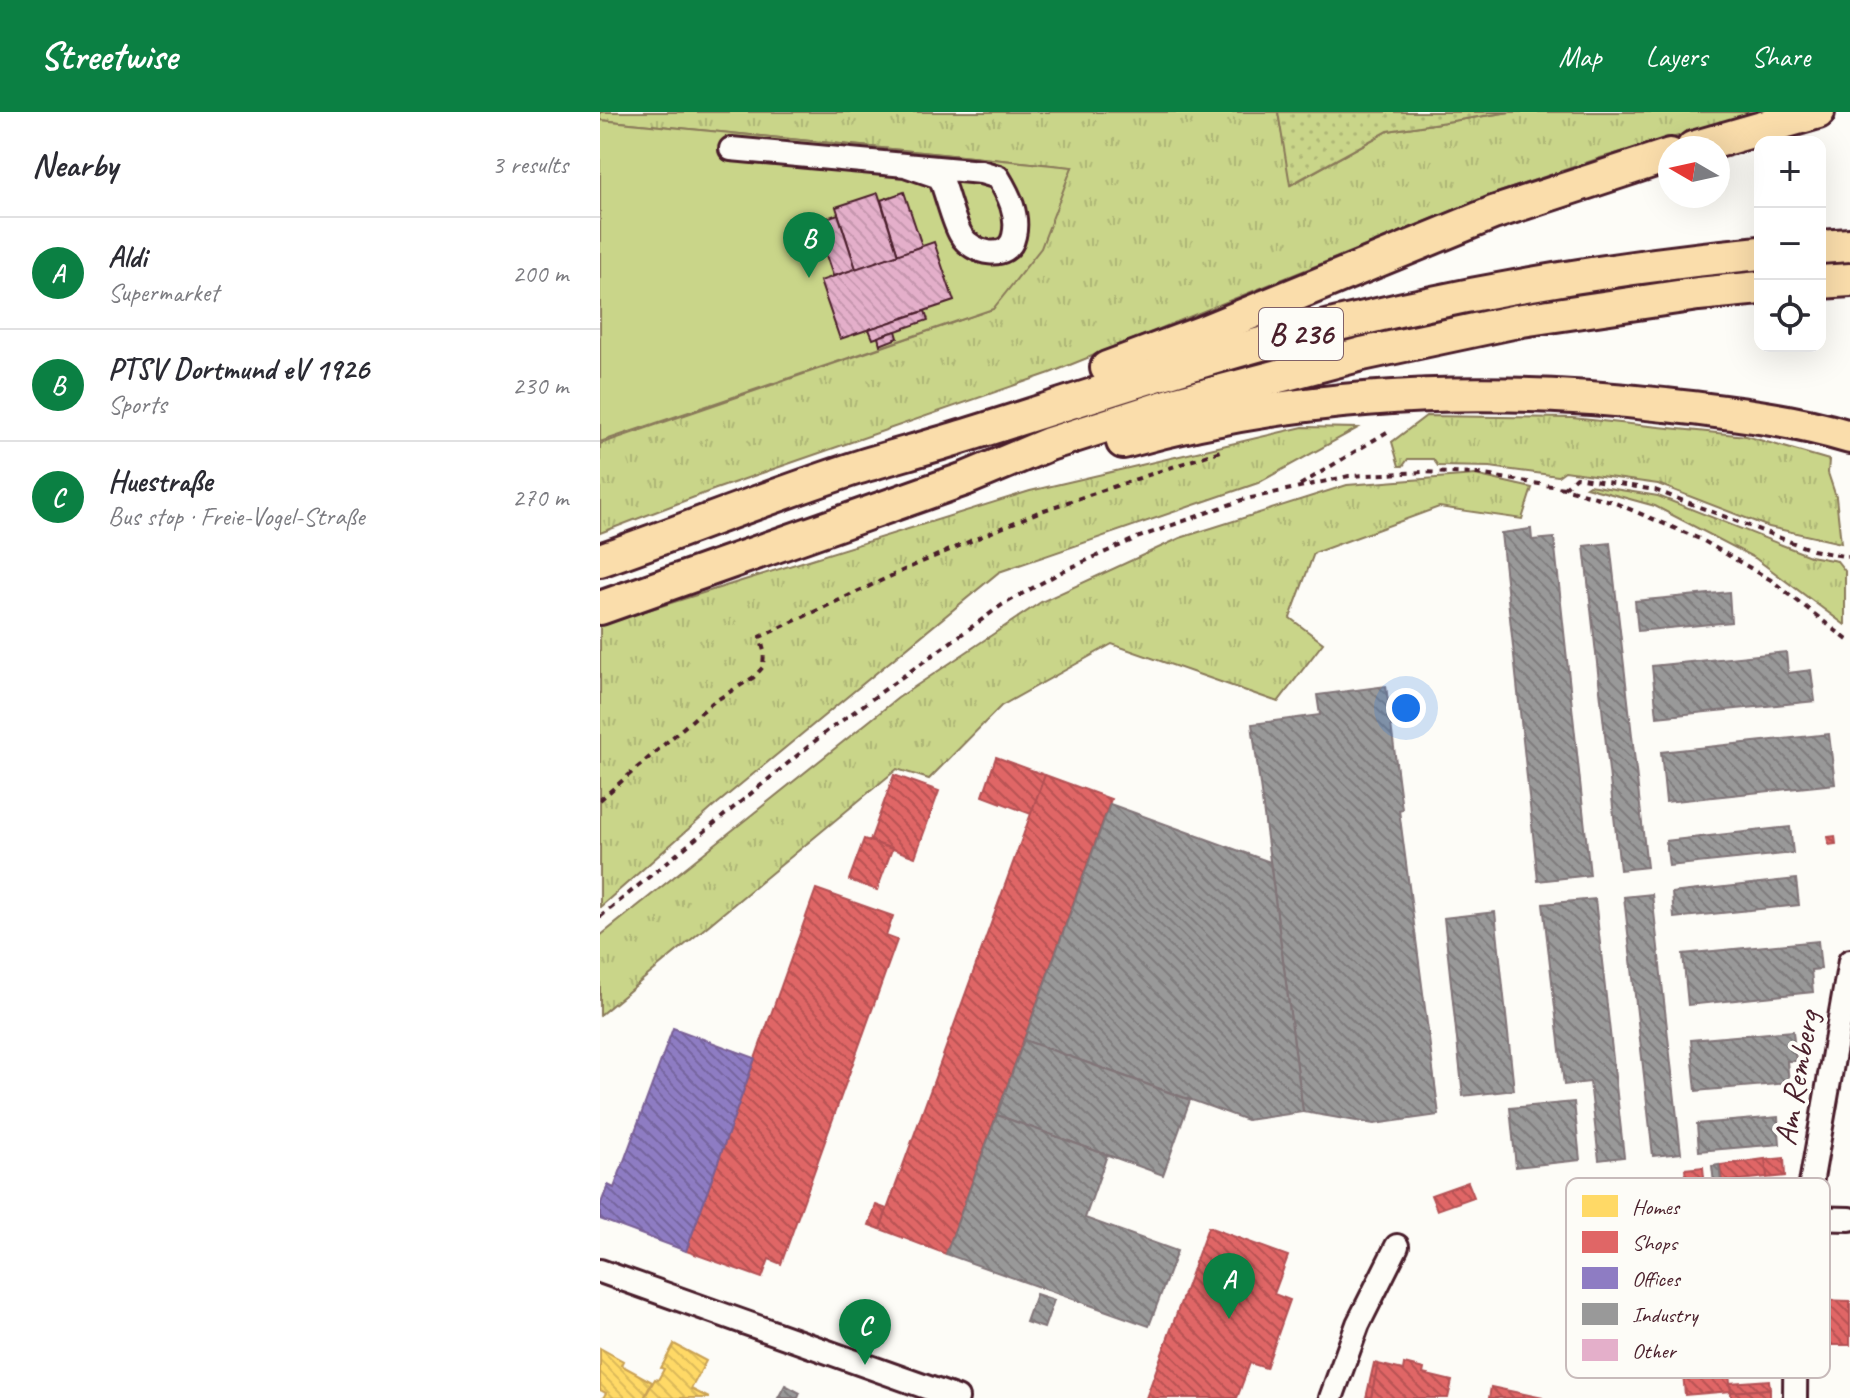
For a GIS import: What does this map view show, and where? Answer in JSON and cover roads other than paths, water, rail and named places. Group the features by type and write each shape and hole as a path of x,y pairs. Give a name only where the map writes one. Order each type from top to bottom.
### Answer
{"highway":[{"path":"1730,137 1818,112"},
{"path":"855,468 956,422 1201,333 1493,213 1658,159"},
{"name":"B 236","path":"600,560 855,468 1274,340 1397,310 1577,276 1754,254"},
{"name":"B 236","path":"600,608 965,479 1049,444 1177,403 1362,354 1522,320 1754,289"},
{"path":"965,479 1044,464 1221,418 1303,405 1428,395 1571,396 1645,402 1763,417 1850,437"}],"street":[{"path":"731,149 981,172 998,177 1007,192 1015,217 1014,239 1003,251 988,253 974,249 961,236 940,177 908,166"},
{"name":"Am Remberg","path":"1812,1178 1850,961"},
{"path":"1830,1219 1850,1219"},
{"path":"1331,1398 1358,1324 1397,1246"},
{"path":"600,1271 957,1398"},
{"name":"Am Remberg","path":"1795,1378 1795,1398"}],"place":[{"name":"PTSV Dortmund eV 1926","path":"809,278"},
{"name":"Aldi","path":"1229,1319"},
{"name":"Huestraße","path":"865,1365"}]}
